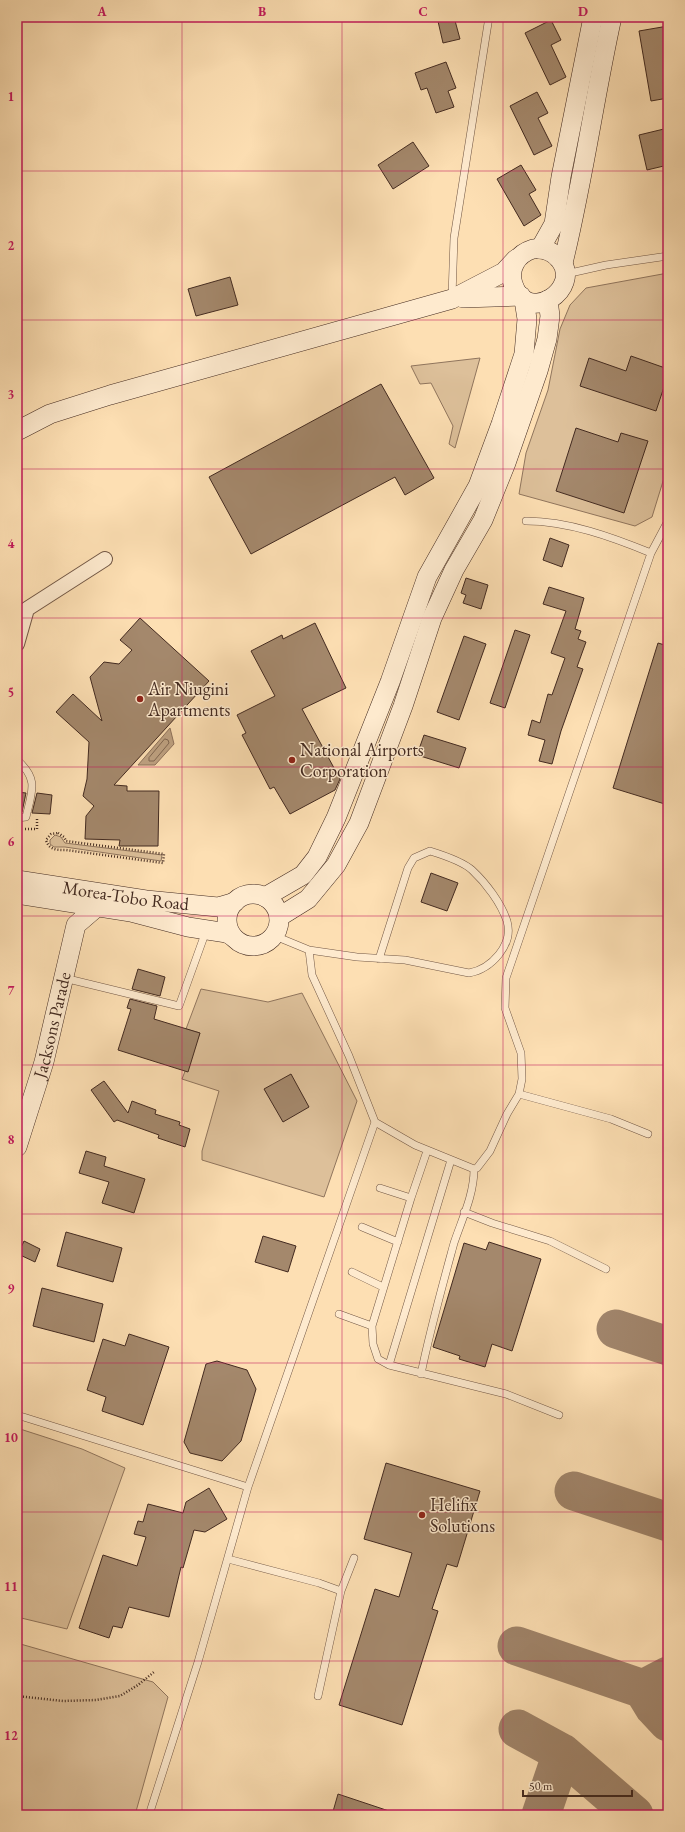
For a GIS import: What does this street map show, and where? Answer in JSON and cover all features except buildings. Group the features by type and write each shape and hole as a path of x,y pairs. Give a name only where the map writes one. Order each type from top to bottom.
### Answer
{"main road":[{"path":"540,248 554,224 561,177 593,17"},
{"path":"516,259 512,269 512,279 515,288 523,298 529,303 540,304 557,294 563,285 564,269 596,85 612,17"},
{"path":"17,431 50,414 110,395 452,299 504,272 516,259 527,251 540,248 552,253 564,269"},
{"path":"452,299 498,296 523,298"},
{"path":"265,897 303,875 316,857 336,818 390,682 427,577 478,486 501,424 524,354 528,319 523,298"},
{"path":"279,917 308,899 336,865 359,823 403,706 432,618 454,570 483,520 506,463 538,371 547,339 550,316 548,300"},
{"name":"Morea-Tobo Road","path":"17,880 146,900 218,907 235,902"},
{"name":"Morea-Tobo Road","path":"17,894 98,906 227,933 232,936"},
{"path":"254,894 265,897 274,905 279,917 279,927 275,936 268,942 259,946 249,946 240,943 232,936 228,928 227,919 229,909 235,902 244,896 254,894"},
{"path":"59,900 76,925 98,906"},
{"name":"Jacksons Parade","path":"17,1147 44,1062 76,925"}],"street":[{"path":"17,644 27,609 105,559"}],"lane":[{"path":"452,299 454,238 489,17"},
{"path":"564,269 606,265 668,256"},
{"path":"526,521 545,521 578,528 651,553"},
{"path":"474,1169 481,1165 490,1151 507,1114 519,1094 522,1079 521,1053 505,1008 506,978 651,553 668,521"},
{"path":"17,760 27,768 33,784 26,816 17,818"},
{"path":"275,936 309,950 379,959 405,960 469,973 478,971 489,965 504,948 507,922 495,898 471,869 430,851 414,858 408,868 379,959"},
{"path":"64,978 179,1006 207,929"},
{"path":"309,950 312,974 349,1056 375,1122 428,1151 474,1169"},
{"path":"519,1094 611,1119 648,1134"},
{"path":"150,1815 228,1559 248,1487 375,1122"},
{"path":"428,1151 411,1198 372,1326 374,1344 378,1359 389,1365 421,1374 506,1394 559,1415"},
{"path":"389,1365 451,1160"},
{"path":"421,1374 431,1327 464,1212 474,1186 474,1169"},
{"path":"380,1188 411,1198"},
{"path":"464,1212 492,1223 550,1240 606,1269"},
{"path":"362,1227 398,1242"},
{"path":"352,1272 383,1287"},
{"path":"339,1314 372,1326"},
{"path":"17,1415 248,1487"},
{"path":"318,1696 341,1591 354,1558"},
{"path":"228,1559 319,1583 341,1591"}],"path":[{"path":"58,833 64,837 66,841 164,854 163,863 66,850 56,850 52,849 46,840 51,834 58,833"},
{"path":"17,1696 63,1701 96,1700 120,1696 138,1685 154,1672"}],"shaded area":[{"path":"668,273 668,465 652,517 635,526 519,494 526,453 548,390 560,329 570,305 586,288"},
{"path":"480,358 455,448 449,444 453,426 431,383 420,384 411,366"},
{"path":"55,835 61,837 65,843 162,855 161,861 65,847 54,847 50,844 50,840"},
{"path":"201,989 268,1002 302,993 357,1101 324,1197 202,1160 202,1151 219,1091 182,1079 200,1033 186,1029"},
{"path":"17,1428 82,1449 125,1468 67,1629 17,1617"},
{"path":"17,1643 153,1682 168,1697 135,1815 17,1815"}],"water":[{"path":"170,728 174,744 155,765 138,765"}],"taxiway":[{"path":"616,1329 668,1346"},
{"path":"574,1491 668,1522"},
{"path":"517,1646 643,1689 668,1676"},
{"path":"643,1689 654,1707 668,1722"},
{"path":"518,1729 562,1753 634,1815"},
{"path":"541,1815 562,1753"}],"place":[{"name":"Air Niugini Apartments","path":"140,699"},
{"name":"National Airports Corporation","path":"292,760"},
{"name":"Helifix Solutions","path":"422,1515"}]}
